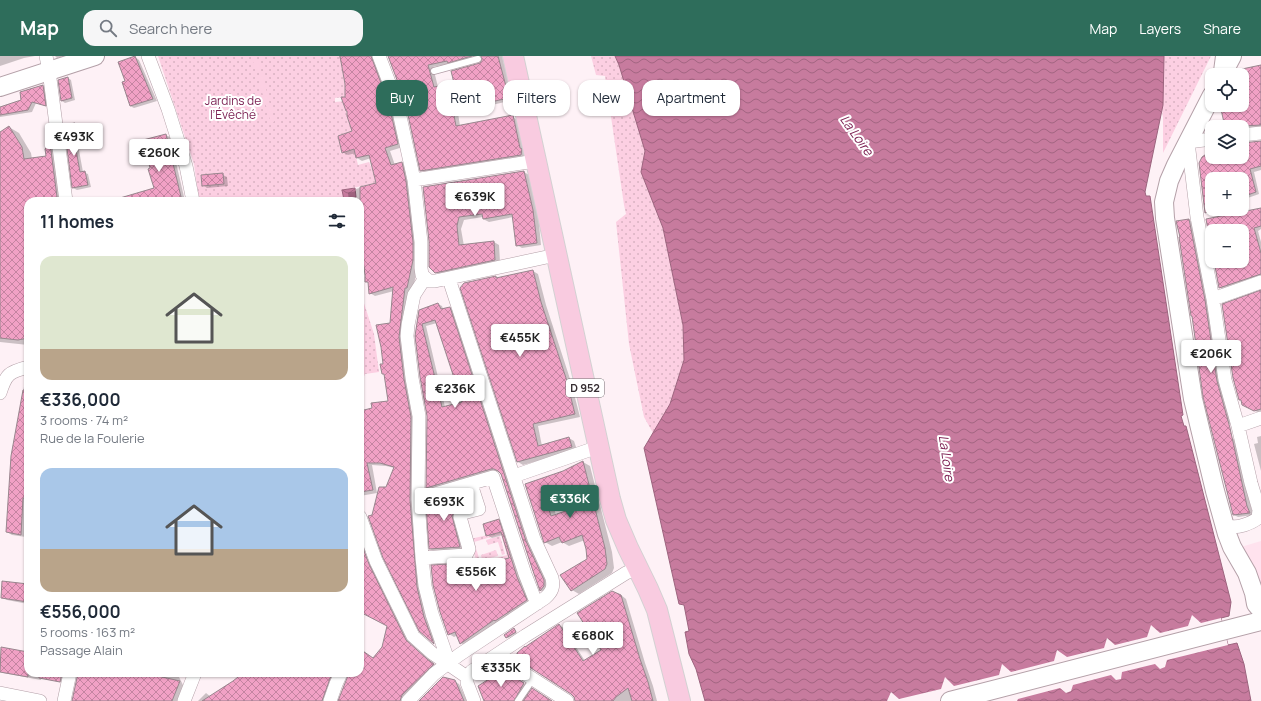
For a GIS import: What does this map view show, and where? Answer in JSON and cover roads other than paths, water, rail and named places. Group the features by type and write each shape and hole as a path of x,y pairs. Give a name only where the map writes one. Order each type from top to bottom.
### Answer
{"main road":[{"path":"0,87 48,64 95,56"},
{"name":"D 952","path":"513,56 610,499 616,520 657,610 680,701"},
{"path":"1226,68 1232,56"},
{"path":"1205,109 1169,181 1164,202 1165,218 1194,399 1213,484 1223,522 1232,547 1247,573 1254,592 1256,604 1261,610"},
{"path":"950,701 1261,621"}],"street":[{"path":"148,56 168,109 186,166 192,197"},
{"path":"379,56 397,103 414,180 421,242 421,272 425,278 429,281 449,278 556,255"},
{"path":"48,64 65,197"},
{"path":"1249,134 1261,133"},
{"path":"1205,140 1188,142 1197,217 1213,298 1225,380 1259,510 1258,518 1252,523 1229,526 1223,522"},
{"path":"414,180 535,160"},
{"path":"425,278 414,295 407,336 412,378 419,416 418,499 422,558 432,614 449,663"},
{"path":"408,701 434,674 507,622 550,594 553,584 552,578 534,539 449,278"},
{"path":"1213,298 1261,282"},
{"path":"0,393 4,380 14,370 24,368"},
{"path":"1238,426 1261,418"},
{"path":"514,476 598,447"},
{"path":"418,499 493,477 525,574 538,603"},
{"path":"422,558 466,555 469,549 460,517 462,513 479,509 471,484"},
{"path":"364,528 376,561 412,636 432,653 449,663 467,677"},
{"path":"474,701 467,683 467,677 472,671 626,573 638,568"},
{"path":"497,656 567,701"},
{"path":"64,701 69,677"},
{"path":"184,701 192,677"},
{"path":"330,701 339,677"},
{"path":"0,693 40,701"}],"lane":[{"path":"1218,68 1219,56"},
{"path":"434,71 478,59"},
{"path":"518,701 533,679"}],"water":[{"name":"La Loire","path":"615,56 1164,56 1163,105 1145,192 1146,196 1150,196 1183,415 1181,416 1184,426 1186,426 1231,602 1229,616 1221,618 1228,645 1237,643 1244,664 1251,701 705,701 696,669 689,654 685,632 689,631 684,605 679,604 644,448 670,404 684,360 683,325 663,228 641,172 645,151 634,115 634,80 624,80"},
{"path":"355,188 356,197 343,197 342,190"}],"park label":[{"name":"Jardins de l’Évêché","path":"233,108"}]}
